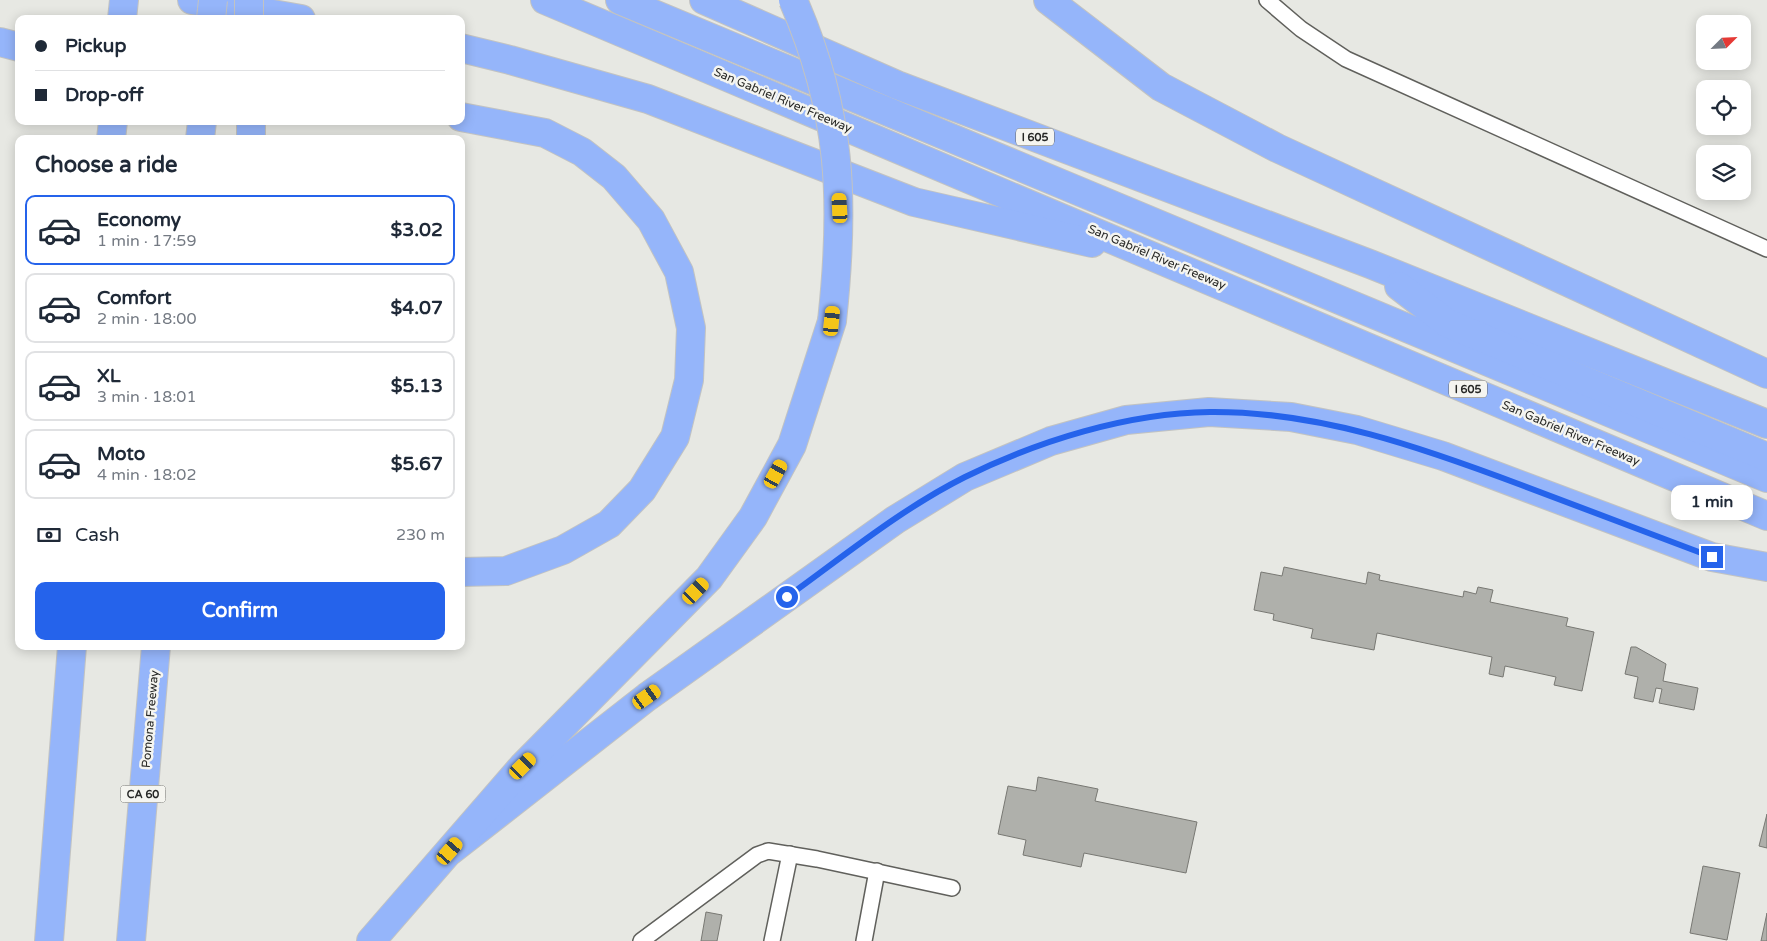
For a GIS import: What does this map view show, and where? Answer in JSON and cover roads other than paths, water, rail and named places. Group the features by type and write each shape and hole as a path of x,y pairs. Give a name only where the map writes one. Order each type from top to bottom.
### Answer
{"highway":[{"path":"110,0 110,15"},
{"path":"122,15 124,0"},
{"path":"192,0 278,15"},
{"path":"211,15 213,0"},
{"path":"249,0 249,15"},
{"name":"San Gabriel River Freeway","path":"545,0 1767,516"},
{"path":"620,0 1767,478"},
{"name":"I 605","path":"704,0 897,85 1370,264 1767,424"},
{"path":"371,941 523,766 709,578 747,525 792,445 832,321 838,262 840,208 837,152 826,92 809,35 794,0"},
{"path":"1048,0 1161,87 1268,143 1767,374"},
{"path":"0,42 15,46"},
{"path":"465,49 528,64 648,99 914,202 1168,262"},
{"path":"465,118 545,133 582,152 614,177 651,220 679,272 691,328 689,380 675,437 642,490 608,524 564,550 506,571 465,572"},
{"path":"1370,264 1447,323 1767,457"},
{"path":"450,851 647,697 895,520 965,477 1051,441 1126,420 1209,412 1291,417 1357,430 1443,456 1712,557 1767,567"},
{"path":"48,941 72,650"},
{"name":"Pomona Freeway","path":"130,941 156,650"}],"lane":[{"path":"1267,0 1301,29 1346,59 1767,249"},
{"path":"641,941 757,855 768,852 790,854 952,888"},
{"path":"772,941 790,854"},
{"path":"864,941 877,872"}]}
